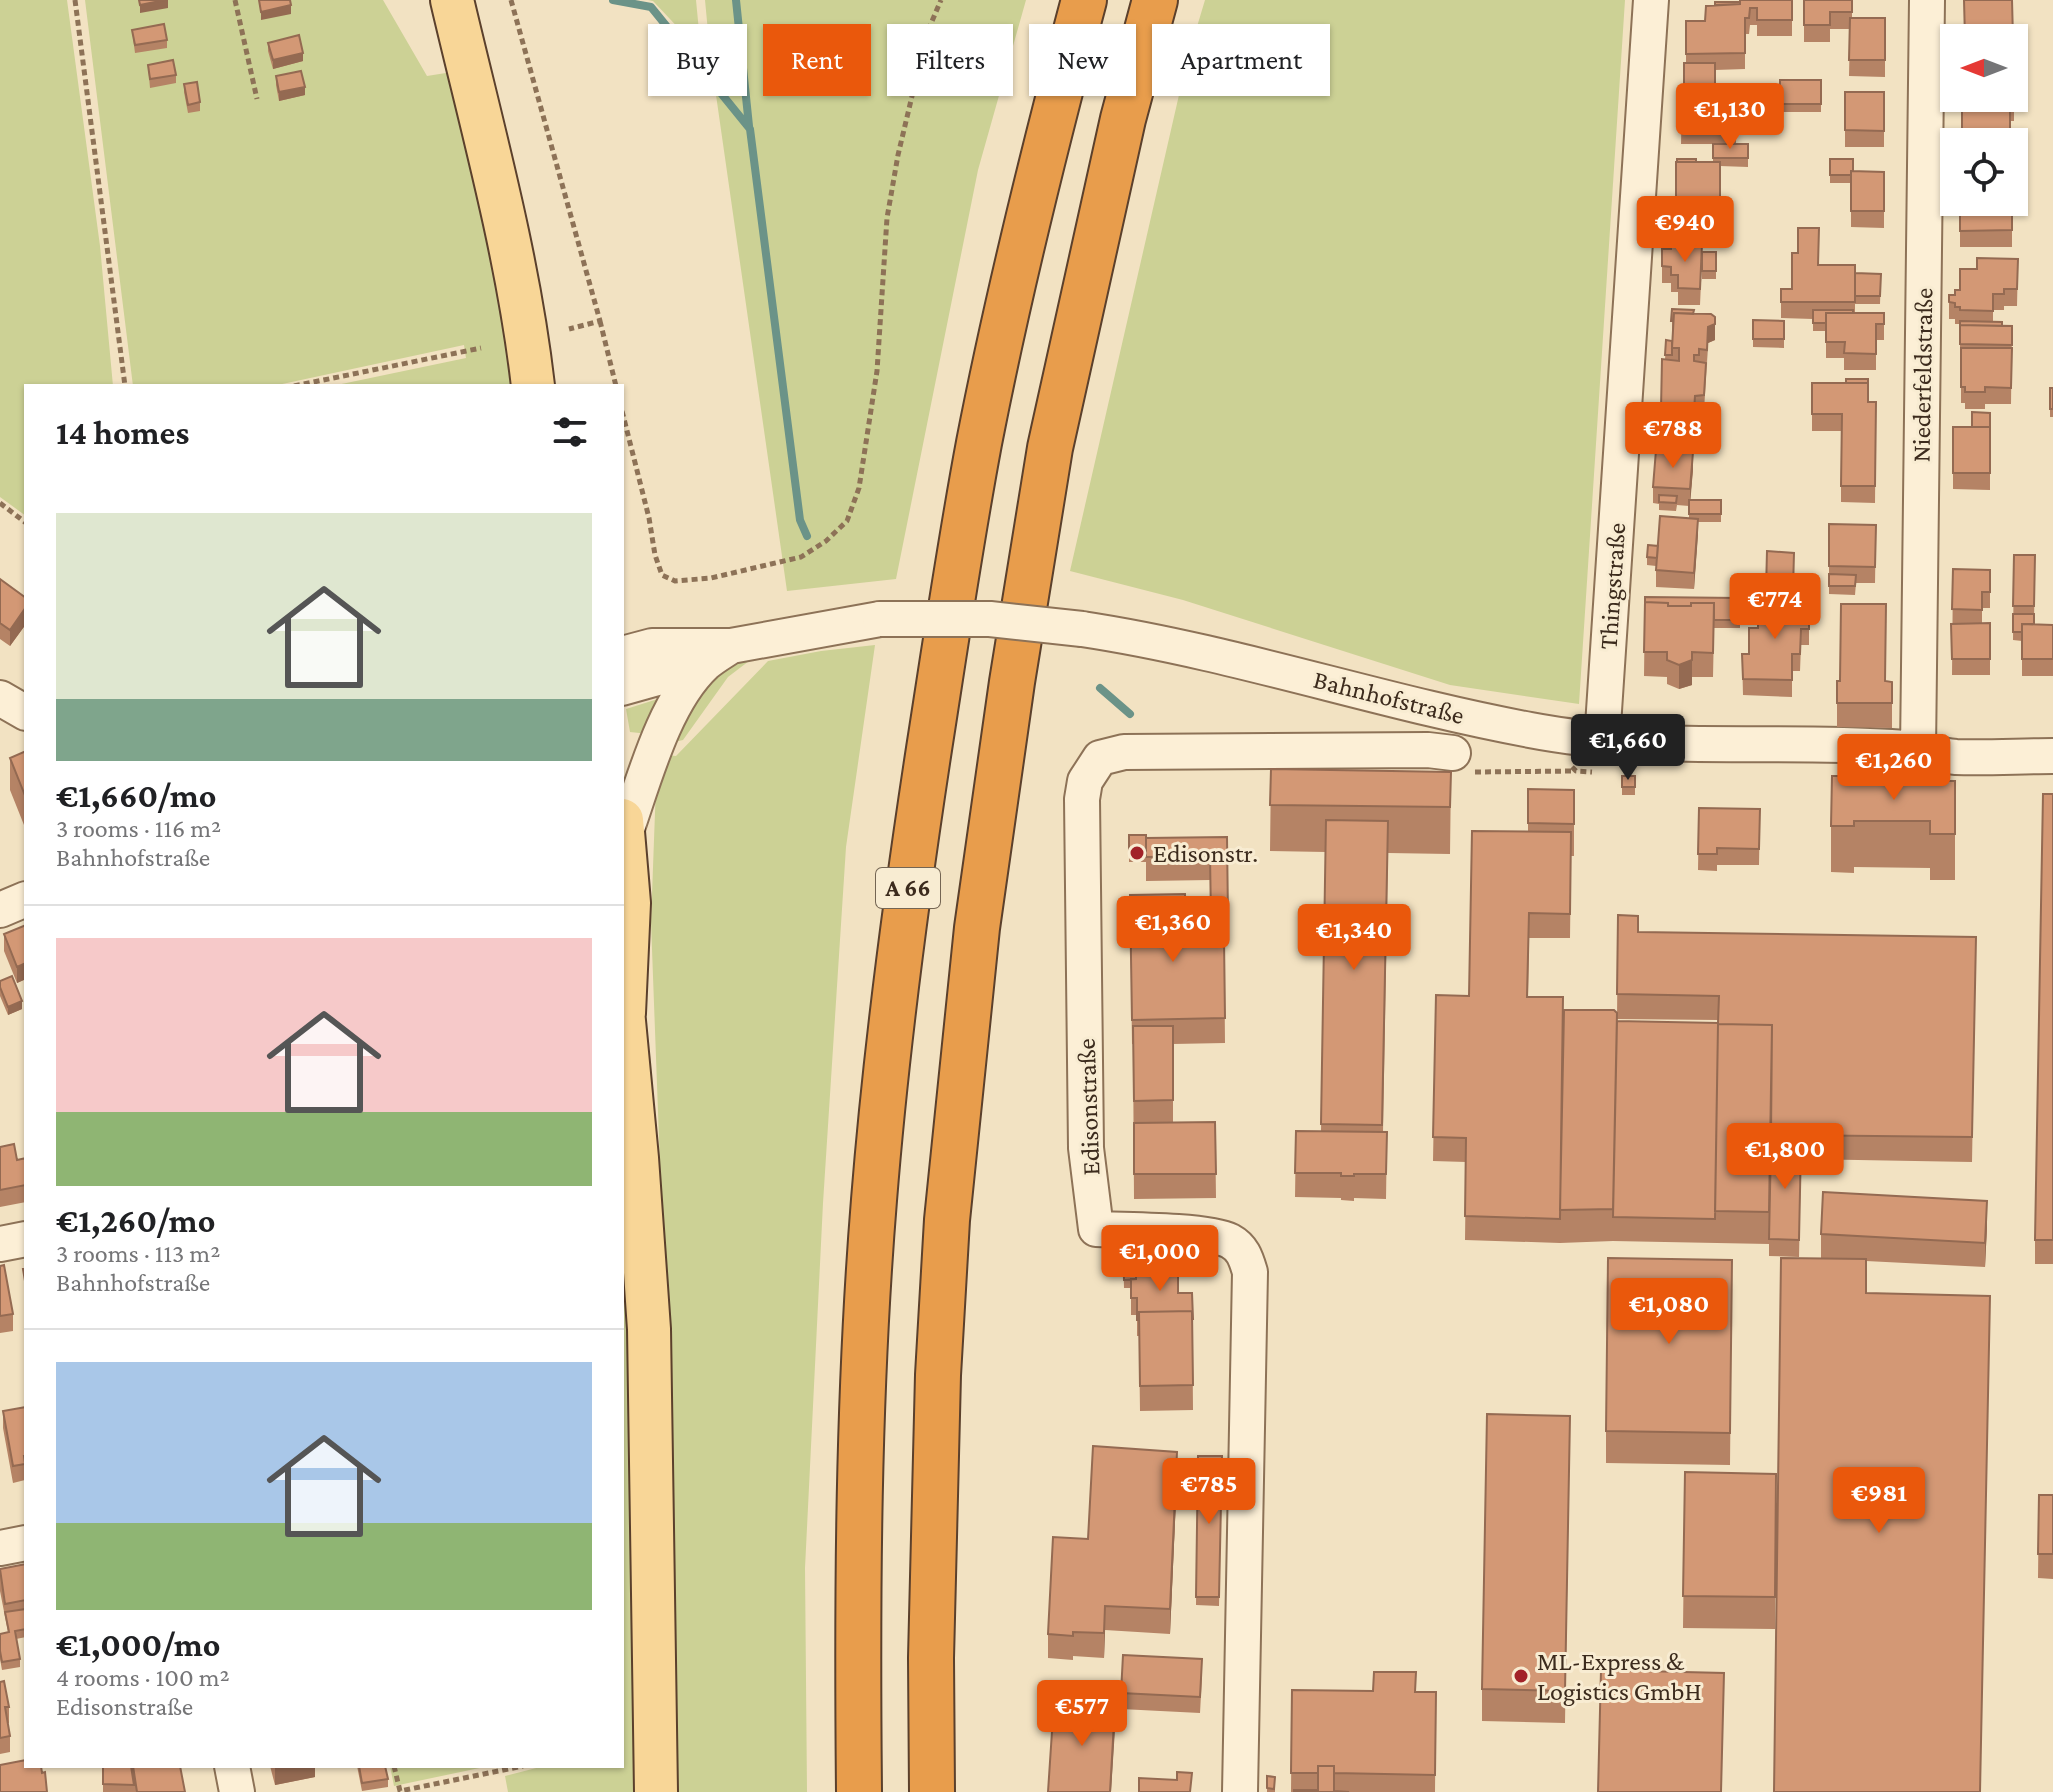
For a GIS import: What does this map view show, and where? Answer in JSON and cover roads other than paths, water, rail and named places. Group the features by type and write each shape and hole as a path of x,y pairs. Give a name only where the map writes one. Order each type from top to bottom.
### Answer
{"highway":[{"name":"A 66","path":"859,1792 864,1383 874,1203 903,920 980,440 1054,111 1084,0"},
{"path":"932,1792 931,1658 938,1375 947,1220 977,928 1050,448 1123,119 1155,0"}],"main road":[{"path":"452,0 526,321 544,384"},
{"path":"526,321 533,384"},
{"path":"624,840 629,903 624,990"},
{"path":"624,1019 649,1329 656,1792"}],"street":[{"name":"Thingstraße","path":"1602,741 1651,0"},
{"name":"Niederfeldstraße","path":"1918,750 1927,0"},
{"name":"Bahnhofstraße","path":"624,687 717,655 880,619 990,619 1082,629 1177,646 1514,727 1602,741 1890,747 1954,757 2053,756"},
{"name":"Bahnhofstraße","path":"624,653 652,646 717,655"},
{"path":"624,825 656,743 680,698 717,655"},
{"path":"0,698 24,712"},
{"name":"Bahnhofstraße","path":"1090,772 1100,758 1124,752 1428,750 1453,753"},
{"name":"Edisonstraße","path":"1090,772 1082,799 1084,1005 1086,1148 1096,1229 1216,1236 1244,1253 1250,1272 1240,1792"},
{"path":"0,910 24,900"},
{"path":"0,1244 24,1239"},
{"path":"0,1548 24,1543"},
{"path":"232,1768 237,1792"}],"waterway":[{"path":"613,0 651,7 750,129 800,520 807,536"},
{"path":"736,0 749,126"},
{"path":"1100,688 1130,714"}],"place":[{"name":"Edisonstr.","path":"1137,853"},
{"name":"ML-Express & Logistics GmbH","path":"1521,1676"}]}
